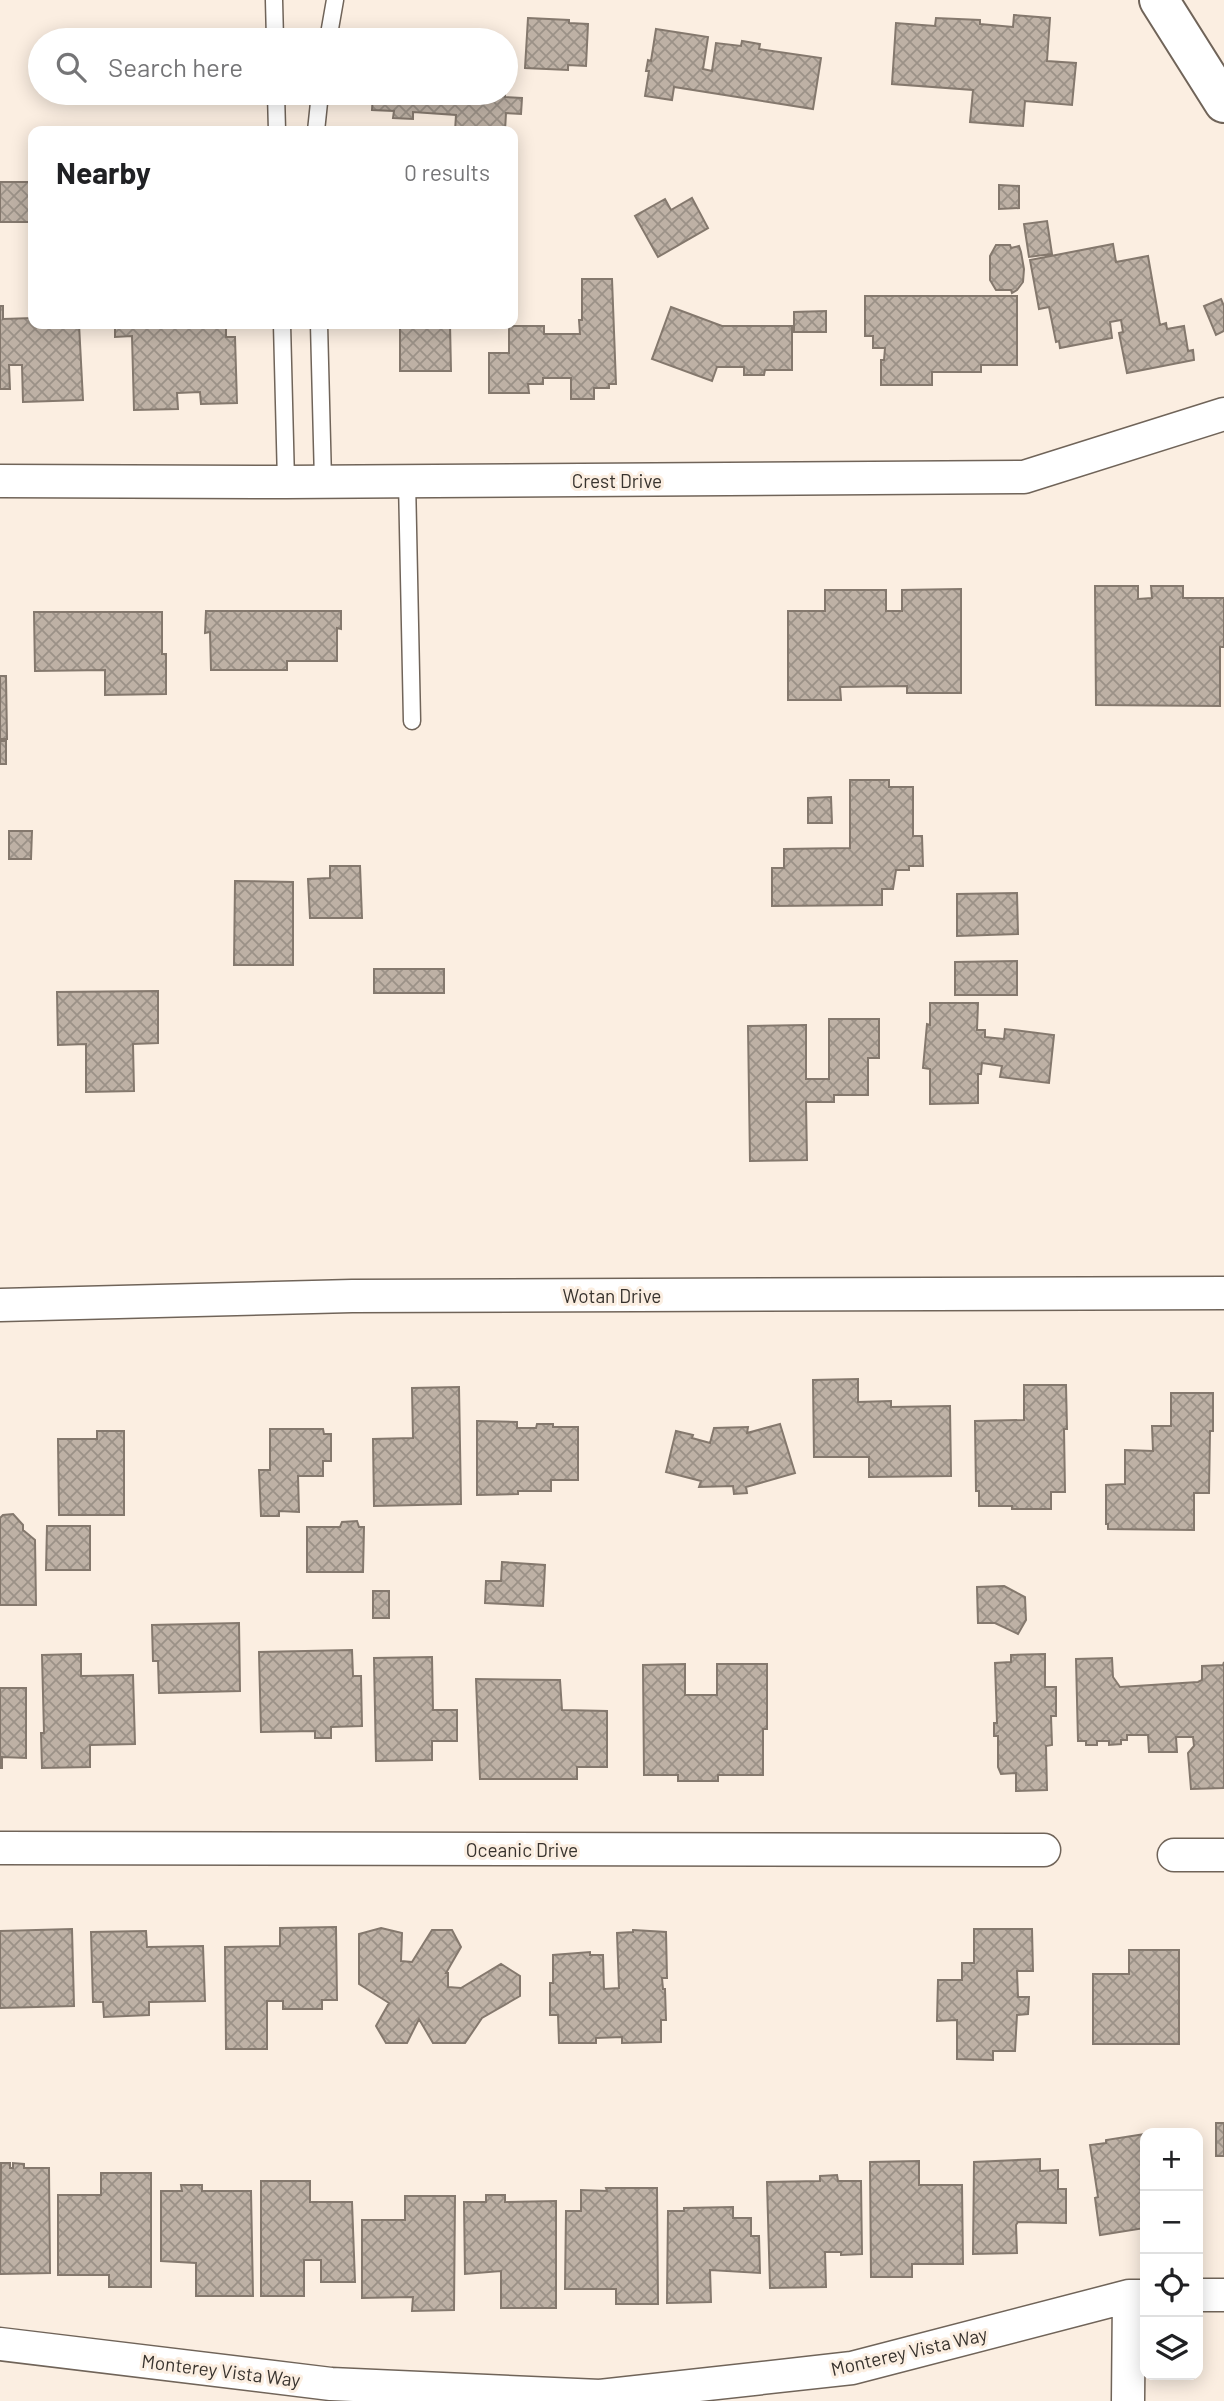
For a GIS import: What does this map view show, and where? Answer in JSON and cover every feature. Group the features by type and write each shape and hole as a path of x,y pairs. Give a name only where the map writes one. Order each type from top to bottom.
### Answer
{"main road":[{"path":"1159,0 1224,103"}],"street":[{"name":"Crest Drive","path":"0,481 286,482 1024,477 1224,414"},
{"name":"Wotan Drive","path":"0,1305 352,1296 1224,1293"},
{"name":"Oceanic Drive","path":"0,1848 1044,1850"},
{"path":"1174,1855 1224,1855"},
{"path":"1203,2295 1224,2295"},
{"path":"1128,2401 1137,2296"},
{"name":"Monterey Vista Way","path":"0,2344 331,2384 600,2396 852,2368 1137,2296"}],"lane":[{"path":"274,0 275,28"},
{"path":"330,28 335,0"},
{"path":"276,105 277,126"},
{"path":"317,126 319,105"},
{"path":"282,329 286,482"},
{"path":"319,329 323,481"},
{"path":"407,480 411,560 412,721"}],"building":[{"path":"1014,15 1050,18 1047,61 1076,63 1072,105 1025,101 1023,126 970,122 973,90 892,84 896,23 935,26 936,18 980,20 980,24 1013,27"},
{"path":"528,18 588,24 586,66 568,65 568,70 525,68"},
{"path":"656,29 708,37 703,69 712,71 716,43 741,46 742,41 760,44 759,49 821,58 813,109 674,87 672,100 645,96 649,71 646,71 648,60 651,61"},
{"path":"518,98 522,98 521,114 506,113 505,126 455,126 456,115 413,112 413,119 393,118 394,111 372,110 372,105 518,105"},
{"path":"0,182 28,182 28,222 0,222"},
{"path":"999,185 1019,186 1019,208 999,209"},
{"path":"692,198 708,228 658,257 635,216 665,199 671,210"},
{"path":"1047,221 1052,254 1029,257 1024,224"},
{"path":"1113,244 1116,262 1148,256 1160,325 1166,323 1167,329 1184,326 1188,351 1193,350 1194,360 1127,373 1119,333 1123,332 1121,320 1110,322 1112,338 1060,348 1059,341 1056,342 1049,307 1039,309 1030,260"},
{"path":"996,245 1010,245 1011,248 1019,246 1021,252 1023,282 1012,293 1011,290 996,290 990,280 990,256"},
{"path":"582,279 612,279 616,384 609,384 609,388 594,388 594,399 571,399 571,378 543,378 543,384 528,384 529,393 489,393 489,353 509,353 509,329 518,329 518,326 544,326 544,334 580,334 579,320 582,320"},
{"path":"865,296 1017,296 1017,365 981,365 981,372 932,372 932,385 881,385 881,360 884,360 885,348 873,348 873,336 865,336"},
{"path":"1221,299 1224,306 1224,331 1216,335 1204,306"},
{"path":"0,306 3,306 3,319 28,318 28,329 79,329 83,400 23,402 22,365 9,365 10,389 0,389"},
{"path":"671,307 722,326 792,326 792,370 765,370 764,375 744,375 744,367 717,367 712,381 652,359"},
{"path":"826,311 826,332 794,332 794,312"},
{"path":"115,329 226,329 226,337 235,337 237,403 201,404 200,392 177,393 178,409 134,410 132,336 115,337"},
{"path":"400,329 450,329 451,371 400,371"},
{"path":"1095,586 1138,586 1138,599 1152,598 1151,586 1183,586 1183,598 1224,598 1224,647 1220,647 1220,706 1096,705"},
{"path":"961,589 961,693 907,693 907,686 840,687 841,700 788,700 788,611 825,611 825,590 886,590 886,611 902,611 902,590"},
{"path":"206,611 341,611 341,629 337,628 337,661 287,661 287,670 211,670 210,632 205,633"},
{"path":"34,612 162,612 166,694 105,695 105,670 35,671"},
{"path":"0,676 6,676 7,739 0,739"},
{"path":"0,741 6,741 6,764 0,764"},
{"path":"850,780 889,780 889,787 913,787 913,836 922,836 923,866 896,870 893,889 882,889 882,905 772,906 772,868 784,868 784,849 850,848"},
{"path":"831,797 832,823 808,823 808,798"},
{"path":"9,831 32,831 31,859 9,859"},
{"path":"330,866 360,866 362,918 310,918 308,879 330,878"},
{"path":"235,881 293,882 293,965 234,965"},
{"path":"1017,893 1018,934 957,936 957,894"},
{"path":"1017,961 1017,995 955,995 955,962"},
{"path":"374,969 444,969 444,993 374,993"},
{"path":"158,991 158,1043 133,1044 134,1091 86,1092 86,1044 58,1045 57,992"},
{"path":"930,1003 978,1003 977,1030 985,1030 985,1037 1004,1039 1005,1029 1054,1035 1049,1083 1000,1077 1002,1066 982,1063 981,1074 978,1074 978,1103 930,1104 930,1069 923,1068 927,1024 930,1025"},
{"path":"829,1019 879,1019 879,1058 868,1058 868,1095 834,1095 834,1102 806,1102 807,1160 750,1161 748,1026 806,1025 806,1079 829,1079"},
{"path":"858,1379 858,1402 891,1401 891,1407 950,1406 951,1476 869,1477 869,1457 814,1457 813,1380"},
{"path":"1024,1385 1066,1385 1065,1492 1051,1492 1051,1509 979,1506 979,1491 976,1491 975,1421 1024,1420"},
{"path":"459,1387 461,1504 374,1506 373,1439 413,1438 412,1388"},
{"path":"1171,1393 1213,1393 1209,1493 1194,1493 1194,1530 1108,1529 1106,1485 1125,1484 1125,1450 1153,1451 1152,1426 1171,1426"},
{"path":"477,1421 517,1422 517,1428 536,1428 537,1424 578,1427 578,1480 551,1480 551,1491 477,1495"},
{"path":"780,1424 795,1473 746,1487 747,1493 734,1494 733,1486 699,1487 701,1481 666,1472 676,1431 710,1443 714,1428 748,1427 747,1433"},
{"path":"270,1429 323,1429 324,1434 331,1434 331,1461 323,1461 323,1476 298,1476 299,1512 279,1511 279,1516 261,1516 259,1470 270,1470"},
{"path":"97,1431 124,1431 124,1515 59,1515 58,1439 97,1439"},
{"path":"13,1514 23,1525 23,1530 35,1540 36,1605 0,1605 0,1518"},
{"path":"357,1521 359,1527 364,1527 363,1572 307,1572 307,1527 340,1527 342,1522"},
{"path":"47,1526 90,1526 90,1570 46,1570"},
{"path":"502,1562 545,1565 543,1606 485,1603 486,1581 501,1581"},
{"path":"1004,1586 1025,1597 1026,1620 1018,1634 995,1623 978,1623 977,1587"},
{"path":"373,1591 389,1591 389,1618 373,1618"},
{"path":"239,1623 240,1691 159,1693 158,1661 153,1661 152,1625"},
{"path":"352,1650 353,1676 361,1676 362,1726 331,1727 331,1738 315,1738 315,1731 261,1732 259,1652"},
{"path":"81,1654 81,1676 133,1675 135,1744 90,1745 90,1767 42,1768 42,1655"},
{"path":"1045,1654 1045,1687 1056,1687 1056,1716 1051,1716 1052,1745 1046,1746 1047,1790 1016,1791 1016,1773 1001,1774 998,1767 998,1736 994,1736 994,1723 997,1723 995,1663 1011,1662 1011,1655"},
{"path":"432,1657 433,1710 457,1710 457,1741 432,1741 432,1760 376,1761 374,1658"},
{"path":"1112,1658 1113,1677 1120,1687 1198,1682 1202,1680 1202,1666 1223,1665 1224,1662 1224,1788 1191,1789 1188,1753 1194,1746 1193,1737 1176,1737 1177,1752 1149,1752 1148,1735 1127,1735 1127,1740 1121,1740 1121,1744 1109,1745 1109,1741 1097,1741 1097,1745 1086,1745 1086,1741 1078,1741 1076,1659"},
{"path":"685,1664 685,1695 717,1695 717,1664 767,1664 767,1729 763,1729 763,1775 718,1775 718,1781 678,1781 678,1775 644,1775 643,1665"},
{"path":"476,1679 560,1680 562,1710 607,1711 607,1767 577,1767 577,1779 480,1779"},
{"path":"0,1688 26,1688 26,1758 2,1757 2,1768 0,1768"},
{"path":"336,1927 337,2000 322,2000 322,2009 283,2009 283,2001 267,2001 267,2049 226,2049 225,1947 280,1946 280,1928"},
{"path":"381,1928 402,1933 401,1961 412,1962 432,1930 452,1930 461,1947 446,1973 448,1987 461,1988 501,1964 520,1976 520,1996 482,2018 465,2043 433,2043 419,2019 407,2043 386,2043 376,2026 389,2003 359,1984 359,1934"},
{"path":"72,1929 74,2006 0,2008 0,1931"},
{"path":"974,1929 1032,1929 1033,1971 1017,1971 1018,1997 1029,1997 1028,2014 1017,2015 1015,2051 993,2051 993,2060 957,2059 957,2020 937,2021 938,1980 962,1980 962,1963 974,1963"},
{"path":"633,1930 666,1932 667,1978 662,1978 666,2020 661,2020 661,2042 622,2043 622,2037 596,2038 596,2043 559,2043 558,2015 550,2015 553,1955 590,1952 590,1955 603,1955 604,1989 619,1988 617,1933"},
{"path":"146,1931 147,1947 203,1946 205,2001 149,2002 149,2015 104,2017 103,2002 93,2002 91,1932"},
{"path":"1129,1950 1179,1950 1179,2044 1093,2044 1093,1974 1129,1974"},
{"path":"1216,2123 1224,2123 1224,2156 1216,2156"},
{"path":"1140,2135 1140,2229 1100,2235 1095,2198 1098,2197 1090,2145 1106,2143 1106,2140"},
{"path":"1040,2159 1040,2171 1058,2170 1058,2189 1066,2189 1066,2223 1018,2222 1017,2253 973,2254 974,2162"},
{"path":"919,2161 919,2185 962,2185 963,2264 912,2264 912,2277 871,2277 870,2162"},
{"path":"1,2163 10,2163 10,2168 13,2168 13,2163 24,2164 24,2168 49,2168 50,2273 0,2274"},
{"path":"101,2173 151,2173 151,2287 109,2287 109,2275 58,2275 58,2195 101,2195"},
{"path":"837,2175 838,2181 861,2181 862,2254 841,2255 841,2252 825,2252 826,2287 770,2288 767,2182 820,2181 820,2176"},
{"path":"261,2181 310,2181 310,2202 352,2202 355,2282 321,2282 321,2260 304,2260 304,2296 261,2296"},
{"path":"181,2185 202,2185 202,2191 251,2191 253,2296 196,2296 196,2263 161,2261 161,2191 182,2191"},
{"path":"606,2188 657,2188 658,2304 616,2304 616,2289 565,2289 566,2211 581,2211 581,2190 607,2191"},
{"path":"486,2195 505,2195 505,2202 556,2201 556,2308 501,2308 501,2271 465,2274 464,2202 486,2202"},
{"path":"405,2196 455,2196 454,2310 412,2311 413,2297 362,2298 362,2220 405,2220"},
{"path":"733,2207 733,2218 751,2218 751,2236 759,2236 760,2273 710,2270 711,2302 667,2303 668,2211"}]}
